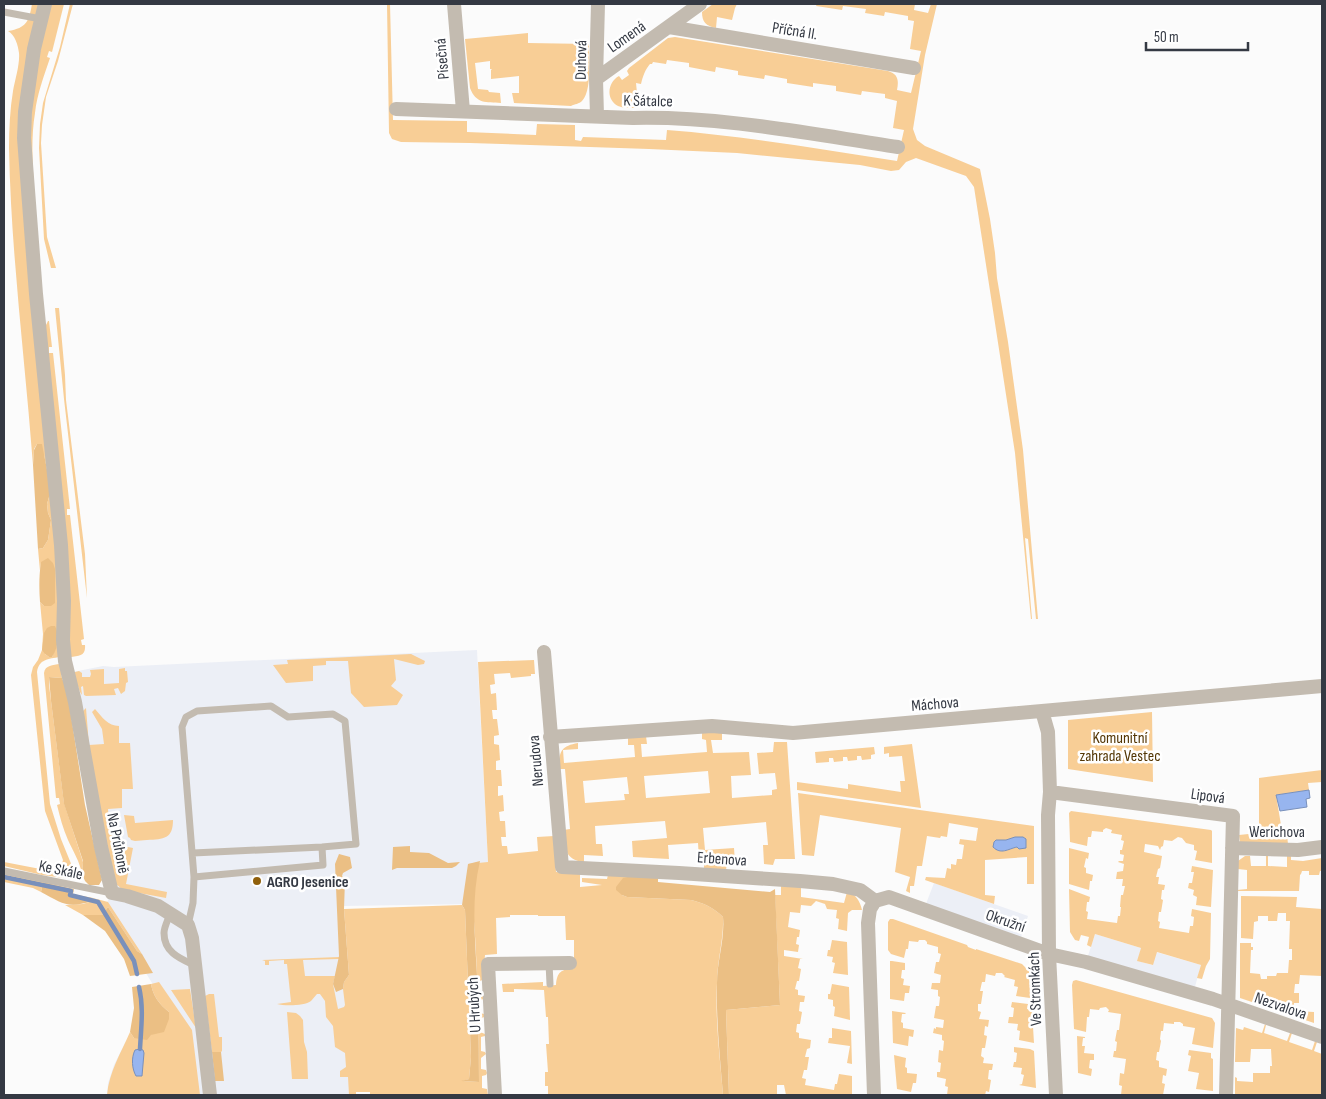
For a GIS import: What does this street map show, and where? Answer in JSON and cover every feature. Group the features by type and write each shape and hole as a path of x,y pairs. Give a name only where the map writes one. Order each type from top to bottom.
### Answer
{"street":[{"name":"Na Průhoně","path":"45,4 34,49 25,112 24,147 37,304 61,545 65,660 75,702 101,847 112,893 158,906 188,925"},
{"name":"Písečná","path":"454,4 463,111"},
{"name":"Duhová","path":"597,116 598,4"},
{"name":"Lomená","path":"596,79 700,4"},
{"name":"Příčná II.","path":"669,27 914,68"},
{"name":"K Šátalce","path":"396,109 690,119 786,130 898,148"},
{"name":"Nerudova","path":"544,652 562,867"},
{"name":"Máchova","path":"550,737 712,726 793,732 1322,686"},
{"name":"Ve Stromkách","path":"1042,711 1048,732 1050,792 1048,814 1049,954 1056,1095"},
{"name":"Lipová","path":"1050,792 1233,816 1228,1005"},
{"name":"Werichova","path":"1232,848 1298,850 1322,847"},
{"name":"Erbenova","path":"562,867 679,873 825,884 860,890 875,901"},
{"name":"Okružní","path":"875,901 890,897 1049,954 1086,962 1228,1005"},
{"path":"874,1095 868,923 870,909 875,901"},
{"path":"188,925 196,967 210,1095"},
{"name":"U Hrubých","path":"495,1095 488,964 570,963"},
{"name":"Nezvalova","path":"1228,1005 1322,1037"},
{"path":"1226,1095 1228,1005"}],"lane":[{"path":"4,12 41,19"},
{"path":"188,925 193,903 194,877 182,728 186,717 197,711 271,706 288,717 333,714 345,721 356,844 193,853"},
{"path":"194,877 323,866 322,847"},
{"name":"Ke Skále","path":"4,871 112,893"},
{"path":"170,914 164,934 167,946 173,955 196,967"},
{"path":"549,963 550,984"}],"shaded area":[{"path":"37,444 42,444 51,490 47,504 51,520 48,540 43,548 38,549 33,465 34,450"},
{"path":"48,558 53,563 55,569 55,603 51,606 44,606 40,602 40,572 41,562"},
{"path":"51,626 55,626 58,642 52,657 49,657 42,650 44,633"},
{"path":"477,650 488,862 473,904 343,906 356,1095 107,1095 108,1083 114,1065 125,1043 174,1019 105,906 112,893 68,673 103,666"},
{"path":"49,677 62,678 67,690 85,805 102,880 99,885 89,885 85,881 82,874 83,861 64,804"},
{"path":"410,846 410,852 429,853 448,863 460,862 452,868 397,868 392,870 393,847"},
{"path":"339,854 350,857 352,868 343,873 342,876 345,880 344,909 349,975 344,982 343,989 336,992 333,984 339,956 335,864"},
{"path":"480,861 475,890 474,918 479,1082 461,1081 469,1079 471,1057 465,910 462,905 468,864"},
{"path":"632,876 658,877 658,882 770,892 775,889 780,1005 726,1010 729,1095 723,1095 717,1011 717,975 723,934 723,917 709,906 691,900 627,897 622,895 616,890 616,887 623,878"},
{"path":"43,882 74,889 73,894 93,898 92,901 76,905 65,904 41,892"},
{"path":"934,883 1028,916 1019,943 924,909"},
{"path":"108,907 137,951 142,954 153,973 130,976 124,959 105,931 83,915 102,915"},
{"path":"1095,934 1141,948 1138,961 1152,965 1156,952 1201,965 1193,994 1086,962"},
{"path":"151,984 157,1000 169,1012 169,1019 164,1032 151,1035 147,1040 134,1038 130,1032 134,1008 132,987"},
{"path":"212,1052 221,1052 224,1081 215,1081"}],"green space":[{"path":"32,4 40,4 24,82 60,595 58,631 45,654 52,657 58,642 60,657 42,662 37,672 50,804 74,871 71,879 42,875 4,866 4,862 56,872 61,867 63,860 45,811 31,675 42,650 43,634 40,602 44,606 41,562 40,571 38,549 43,548 48,540 51,520 47,504 51,490 44,455 37,444 34,449 33,465 15,267 10,188 10,119 19,50 16,40 8,31 19,28 26,23"},
{"path":"51,4 64,4 52,52 49,51 47,57 50,58 37,99 33,127 33,171 37,229 30,138 32,106 41,45"},
{"path":"70,4 73,4 46,97 42,125 41,143 47,237 56,268 51,268 44,239 39,148 40,124 43,103 60,47"},
{"path":"387,4 390,4 393,120 467,121 467,132 536,135 537,124 575,125 575,140 581,141 583,137 666,140 667,130 754,139 897,161 904,130 893,128 897,101 885,98 885,94 862,91 861,95 836,91 836,86 813,83 813,87 787,83 787,79 765,75 764,79 738,75 738,71 716,67 715,72 689,67 689,63 667,60 666,64 653,62 650,64 644,73 641,84 636,83 635,108 622,107 614,103 610,95 610,86 619,76 622,80 629,75 627,71 629,68 668,38 675,37 888,71 897,78 897,90 911,93 921,51 910,49 914,21 908,20 908,16 885,12 884,16 865,13 866,9 843,6 842,10 816,6 817,4 915,4 914,10 928,13 931,4 937,4 925,55 913,129 917,140 925,146 980,169 990,219 1023,450 1038,619 1036,619 1028,539 1025,538 1031,619 1015,453 974,187 966,176 916,158 906,162 899,170 891,171 860,165 737,153 401,142 392,139 389,133"},
{"path":"713,4 737,4 732,20 717,17 716,28 707,25 702,12"},
{"path":"528,33 528,43 589,44 589,82 581,102 571,106 514,103 512,93 519,93 519,76 491,79 492,69 490,69 490,61 475,63 478,89 500,93 501,103 482,101 475,97 470,88 465,39"},
{"path":"55,308 59,308 66,400 85,554 87,598 64,399"},
{"path":"48,321 52,347 49,347 49,353 53,353 70,509 67,509 67,515 70,515 84,639 81,640 82,645 85,645 83,653 79,656 70,657 69,595 43,331"},
{"path":"411,654 425,661 424,664 418,665 394,659 396,680 391,686 403,695 397,705 364,707 351,693 348,661 326,661 326,665 313,666 313,681 286,683 273,665 288,664 287,660"},
{"path":"534,660 535,674 511,678 510,673 494,674 495,684 490,685 491,694 496,693 497,710 492,710 493,719 497,719 499,735 494,736 494,744 499,745 500,760 496,761 496,770 501,770 502,786 498,786 498,796 503,795 504,811 499,812 500,821 505,821 506,837 501,837 502,846 507,846 508,854 538,851 537,837 554,836 556,872 580,873 580,887 602,885 582,882 582,878 607,879 608,875 632,876 622,895 627,897 691,900 708,906 723,917 717,975 717,1011 723,1095 548,1095 548,1086 545,1086 545,1072 548,1072 546,1044 549,1044 548,1017 546,1017 544,990 514,989 514,992 503,992 502,984 543,982 543,986 556,985 560,972 574,969 574,940 566,940 565,916 510,915 510,917 496,918 497,954 485,955 483,980 479,981 479,994 483,995 484,999 479,1000 480,1013 484,1014 485,1017 480,1018 480,1032 485,1034 485,1036 481,1037 481,1051 486,1054 481,1058 481,1069 486,1070 487,1073 482,1076 482,1088 487,1089 488,1095 370,1095 370,1092 356,1092 356,1095 349,1095 348,1077 340,1077 340,1071 346,1067 345,1053 335,1047 333,1026 326,1017 325,1001 320,994 317,994 311,1001 304,1004 277,1004 291,1002 287,964 284,964 284,960 269,961 269,965 265,965 265,961 262,960 339,957 339,959 303,960 305,976 335,976 333,984 338,1009 344,1007 344,982 349,975 344,909 462,905 465,910 471,1057 469,1079 463,1081 479,1082 476,945 468,864 488,862 478,662"},
{"path":"60,664 62,678 49,677 49,685 64,803 83,862 82,874 62,823 57,805 60,804 59,798 56,798 44,673 48,667"},
{"path":"125,668 128,682 126,683 125,691 121,694 118,688 114,689 116,695 86,696 84,695 83,686 81,687 82,695 74,675 75,672 79,671 82,673 82,677 90,677 90,670 104,669 104,684 119,683 119,669"},
{"path":"86,708 89,745 104,744 102,729 92,712 95,709 108,723 119,726 119,743 130,743 133,789 122,789 122,808 108,809 110,828 115,841 120,845 133,848 126,884 167,892 166,898 123,890 116,884 112,875 81,724 82,712"},
{"name":"Komunitní zahrada Vestec","path":"1152,712 1153,782 1068,769 1068,720"},
{"path":"702,732 722,733 722,740 711,740 713,753 749,752 751,775 731,776 732,798 772,795 772,790 777,789 775,773 759,774 757,753 773,752 774,742 787,742 795,859 775,859 773,865 764,864 763,845 768,845 766,822 703,828 705,850 734,848 735,863 727,862 726,870 704,869 704,860 699,860 698,843 668,845 669,859 633,857 632,841 667,838 665,821 595,826 596,844 602,844 603,856 584,855 584,862 577,861 569,855 565,847 563,830 570,829 565,769 559,769 559,759 560,755 564,748 578,743 578,749 563,750 564,763 635,757 634,745 628,745 628,737 646,736 647,744 641,744 642,757 707,752 706,740 702,739","holes":["708,771 710,793 646,798 644,776","627,777 629,794 624,794 625,800 585,803 583,781"]},
{"path":"912,744 921,808 797,790 797,782 848,789 848,784 901,792 900,781 905,781 902,756 889,757 889,753 884,754 884,747"},
{"path":"874,747 875,754 871,755 871,759 862,760 861,756 857,756 857,760 848,761 847,757 843,757 843,761 834,762 833,758 829,758 829,762 816,763 815,752"},
{"path":"1322,770 1322,782 1308,783 1309,790 1276,795 1282,831 1259,833 1259,778"},
{"path":"798,793 1034,826 1034,884 1027,884 1027,857 985,860 985,895 995,896 994,904 925,880 926,877 945,878 947,868 951,869 951,864 956,865 957,859 962,859 964,845 959,844 960,839 976,841 978,828 949,823 947,837 927,836 922,866 917,866 914,886 910,886 910,893 906,891 910,877 895,872 901,828 820,815 814,856 802,855"},
{"path":"1071,811 1212,831 1212,863 1195,860 1197,851 1194,850 1194,845 1186,843 1182,838 1178,837 1172,841 1164,840 1160,850 1158,846 1145,844 1144,852 1162,856 1156,877 1159,877 1158,884 1165,885 1164,890 1162,890 1161,899 1163,900 1161,912 1159,912 1159,928 1189,933 1190,926 1193,926 1194,917 1191,916 1192,909 1211,913 1210,959 1202,979 1197,978 1201,965 1157,952 1153,965 1137,961 1141,948 1095,934 1091,947 1087,945 1089,937 1081,935 1079,941 1075,940 1070,932 1069,889 1090,897 1089,902 1087,902 1087,919 1117,923 1118,916 1120,916 1121,895 1123,895 1125,886 1122,886 1123,879 1116,879 1117,872 1123,871 1124,864 1118,862 1123,861 1124,855 1120,854 1120,850 1122,850 1124,841 1121,840 1122,835 1111,833 1112,830 1106,828 1103,832 1092,831 1091,837 1088,837 1087,846 1070,842 1069,813"},
{"path":"124,815 134,816 135,823 173,820 173,826 169,834 163,838 131,840 128,837"},
{"path":"1258,833 1259,839 1287,835 1288,844 1240,842 1239,835"},
{"path":"1069,848 1089,853 1084,867 1086,868 1086,873 1093,875 1089,890 1069,884"},
{"path":"1245,856 1250,856 1251,866 1266,866 1266,856 1268,856 1268,866 1287,867 1287,856 1291,856 1291,860 1303,861 1322,858 1322,871 1320,871 1319,875 1309,875 1309,871 1302,871 1299,891 1238,891 1247,889 1247,870 1238,869 1238,861"},
{"path":"1192,866 1213,870 1211,907 1196,905 1197,897 1193,895 1194,890 1188,888 1189,883 1192,883 1194,872 1191,872"},
{"path":"4,874 43,882 41,892 33,888 4,882"},
{"path":"781,886 801,887 801,897 844,903 847,892 855,896 859,901 862,910 852,910 848,913 847,931 838,929 839,919 836,918 837,910 827,909 825,904 816,901 811,906 801,905 800,913 790,912 788,927 800,930 796,944 799,945 798,952 784,950 784,956 803,959 800,959 798,968 801,969 799,981 797,981 795,989 798,990 798,995 805,996 804,1002 800,1002 799,1011 802,1012 800,1024 797,1024 796,1032 799,1033 799,1038 811,1040 810,1048 807,1049 805,1057 809,1057 807,1070 804,1070 802,1078 806,1079 805,1085 834,1090 839,1074 852,1076 852,1095 786,1095 784,1085 777,1085 777,1095 729,1095 726,1010 780,1005 775,895 781,895"},
{"path":"1241,896 1297,897 1296,907 1322,909 1322,976 1300,975 1299,984 1295,984 1294,993 1299,993 1299,1003 1294,1003 1294,1011 1314,1012 1314,1023 1240,998 1240,943 1251,943 1253,950 1251,950 1250,973 1260,974 1261,979 1267,979 1267,976 1276,976 1277,973 1288,973 1289,960 1292,960 1292,949 1289,949 1290,921 1286,921 1286,913 1278,913 1277,921 1268,921 1268,916 1258,916 1258,921 1254,922 1253,939 1241,938"},
{"path":"93,898 108,902 142,954 137,951 108,907 102,915 83,915 65,905 83,904 92,901"},
{"path":"890,919 967,945 976,950 1022,964 1029,971 1030,998 1016,996 1018,987 1014,986 1015,980 1004,977 1002,973 996,973 995,976 986,974 985,982 982,982 980,991 983,991 981,1004 978,1004 978,1011 981,1012 979,1019 989,1020 988,1027 985,1026 984,1035 987,1036 985,1048 982,1048 981,1056 984,1058 983,1063 993,1064 992,1070 989,1070 988,1079 991,1080 989,1092 986,1091 985,1095 947,1095 946,1079 937,1077 937,1072 940,1072 941,1063 938,1062 939,1050 943,1051 944,1041 942,1040 942,1035 933,1033 936,1027 943,1028 944,1020 934,1018 936,1006 939,1006 940,997 938,996 938,990 931,989 932,983 940,983 941,975 934,973 936,962 939,962 941,954 938,953 938,947 927,944 925,940 919,940 918,942 909,941 904,958 891,954 888,950 888,922"},
{"path":"832,940 847,942 848,975 833,973 835,963 832,962 833,957 827,956"},
{"path":"890,961 905,963 905,970 902,970 901,978 904,979 903,985 910,986 909,993 905,993 904,1001 890,999"},
{"path":"1076,980 1212,1018 1215,1023 1213,1048 1192,1044 1195,1028 1183,1026 1180,1022 1174,1022 1174,1024 1164,1023 1156,1060 1159,1061 1159,1067 1167,1069 1166,1076 1163,1075 1162,1083 1165,1084 1163,1095 1121,1095 1122,1086 1119,1085 1120,1073 1124,1074 1126,1059 1113,1057 1114,1051 1116,1051 1117,1042 1115,1041 1117,1030 1119,1030 1121,1014 1108,1012 1109,1010 1106,1007 1099,1010 1090,1009 1089,1017 1087,1017 1086,1032 1074,1029 1072,985 1073,981"},
{"path":"159,982 192,1030 200,1095 107,1095 113,1070 130,1032 134,1038 151,1035 169,1012 159,1003 153,992 151,984"},
{"path":"832,984 849,987 850,1020 834,1016 835,1007 833,1006 833,1000 828,999"},
{"path":"190,989 196,1028 171,990"},
{"path":"214,994 219,1037 222,1037 221,1052 212,1052 205,996"},
{"path":"1012,1002 1028,1004 1027,1009 1032,1010 1034,1043 1019,1040 1020,1031 1017,1030 1018,1024 1008,1023 1009,1017 1013,1017 1014,1008 1011,1007"},
{"path":"892,1011 906,1013 902,1014 901,1022 903,1023 903,1028 914,1030 913,1037 909,1036 908,1046 893,1043"},
{"path":"287,1012 296,1013 303,1020 308,1079 292,1079"},
{"path":"1265,1024 1264,1033 1287,1041 1290,1033 1292,1033 1289,1042 1312,1050 1315,1041 1317,1042 1314,1051 1322,1054 1322,1095 1235,1095 1235,1077 1237,1081 1253,1082 1253,1073 1270,1073 1270,1066 1272,1066 1271,1049 1251,1049 1250,1062 1235,1062 1236,1028 1243,1030 1244,1027 1262,1033"},
{"path":"832,1028 851,1031 852,1064 847,1063 850,1046 828,1043 829,1038 832,1038"},
{"path":"1077,1036 1085,1037 1083,1038 1082,1046 1085,1046 1084,1053 1094,1054 1094,1060 1090,1060 1091,1076 1078,1073"},
{"path":"1014,1047 1034,1051 1036,1088 1019,1085 1022,1084 1024,1075 1021,1074 1022,1068 1013,1067 1014,1062 1016,1062 1017,1053 1014,1052"},
{"path":"1189,1050 1211,1053 1211,1058 1213,1059 1213,1091 1196,1089 1199,1073 1188,1071 1191,1056 1188,1055"},
{"path":"894,1055 906,1058 905,1067 907,1068 907,1073 917,1074 916,1083 913,1083 911,1092 897,1089"}],"water":[{"path":"1309,790 1310,798 1306,799 1307,807 1280,811 1276,795"},
{"path":"1015,837 1026,839 1026,848 1019,849 1017,847 999,851 993,847 996,840 1006,840"},
{"path":"140,1049 144,1053 142,1076 136,1076 133,1067 133,1056 135,1050"}],"waterway":[{"path":"4,877 71,891 70,895 98,902 134,961 137,974"},
{"path":"139,987 142,1010 140,1049"}],"place":[{"name":"AGRO Jesenice","path":"257,881"}]}
